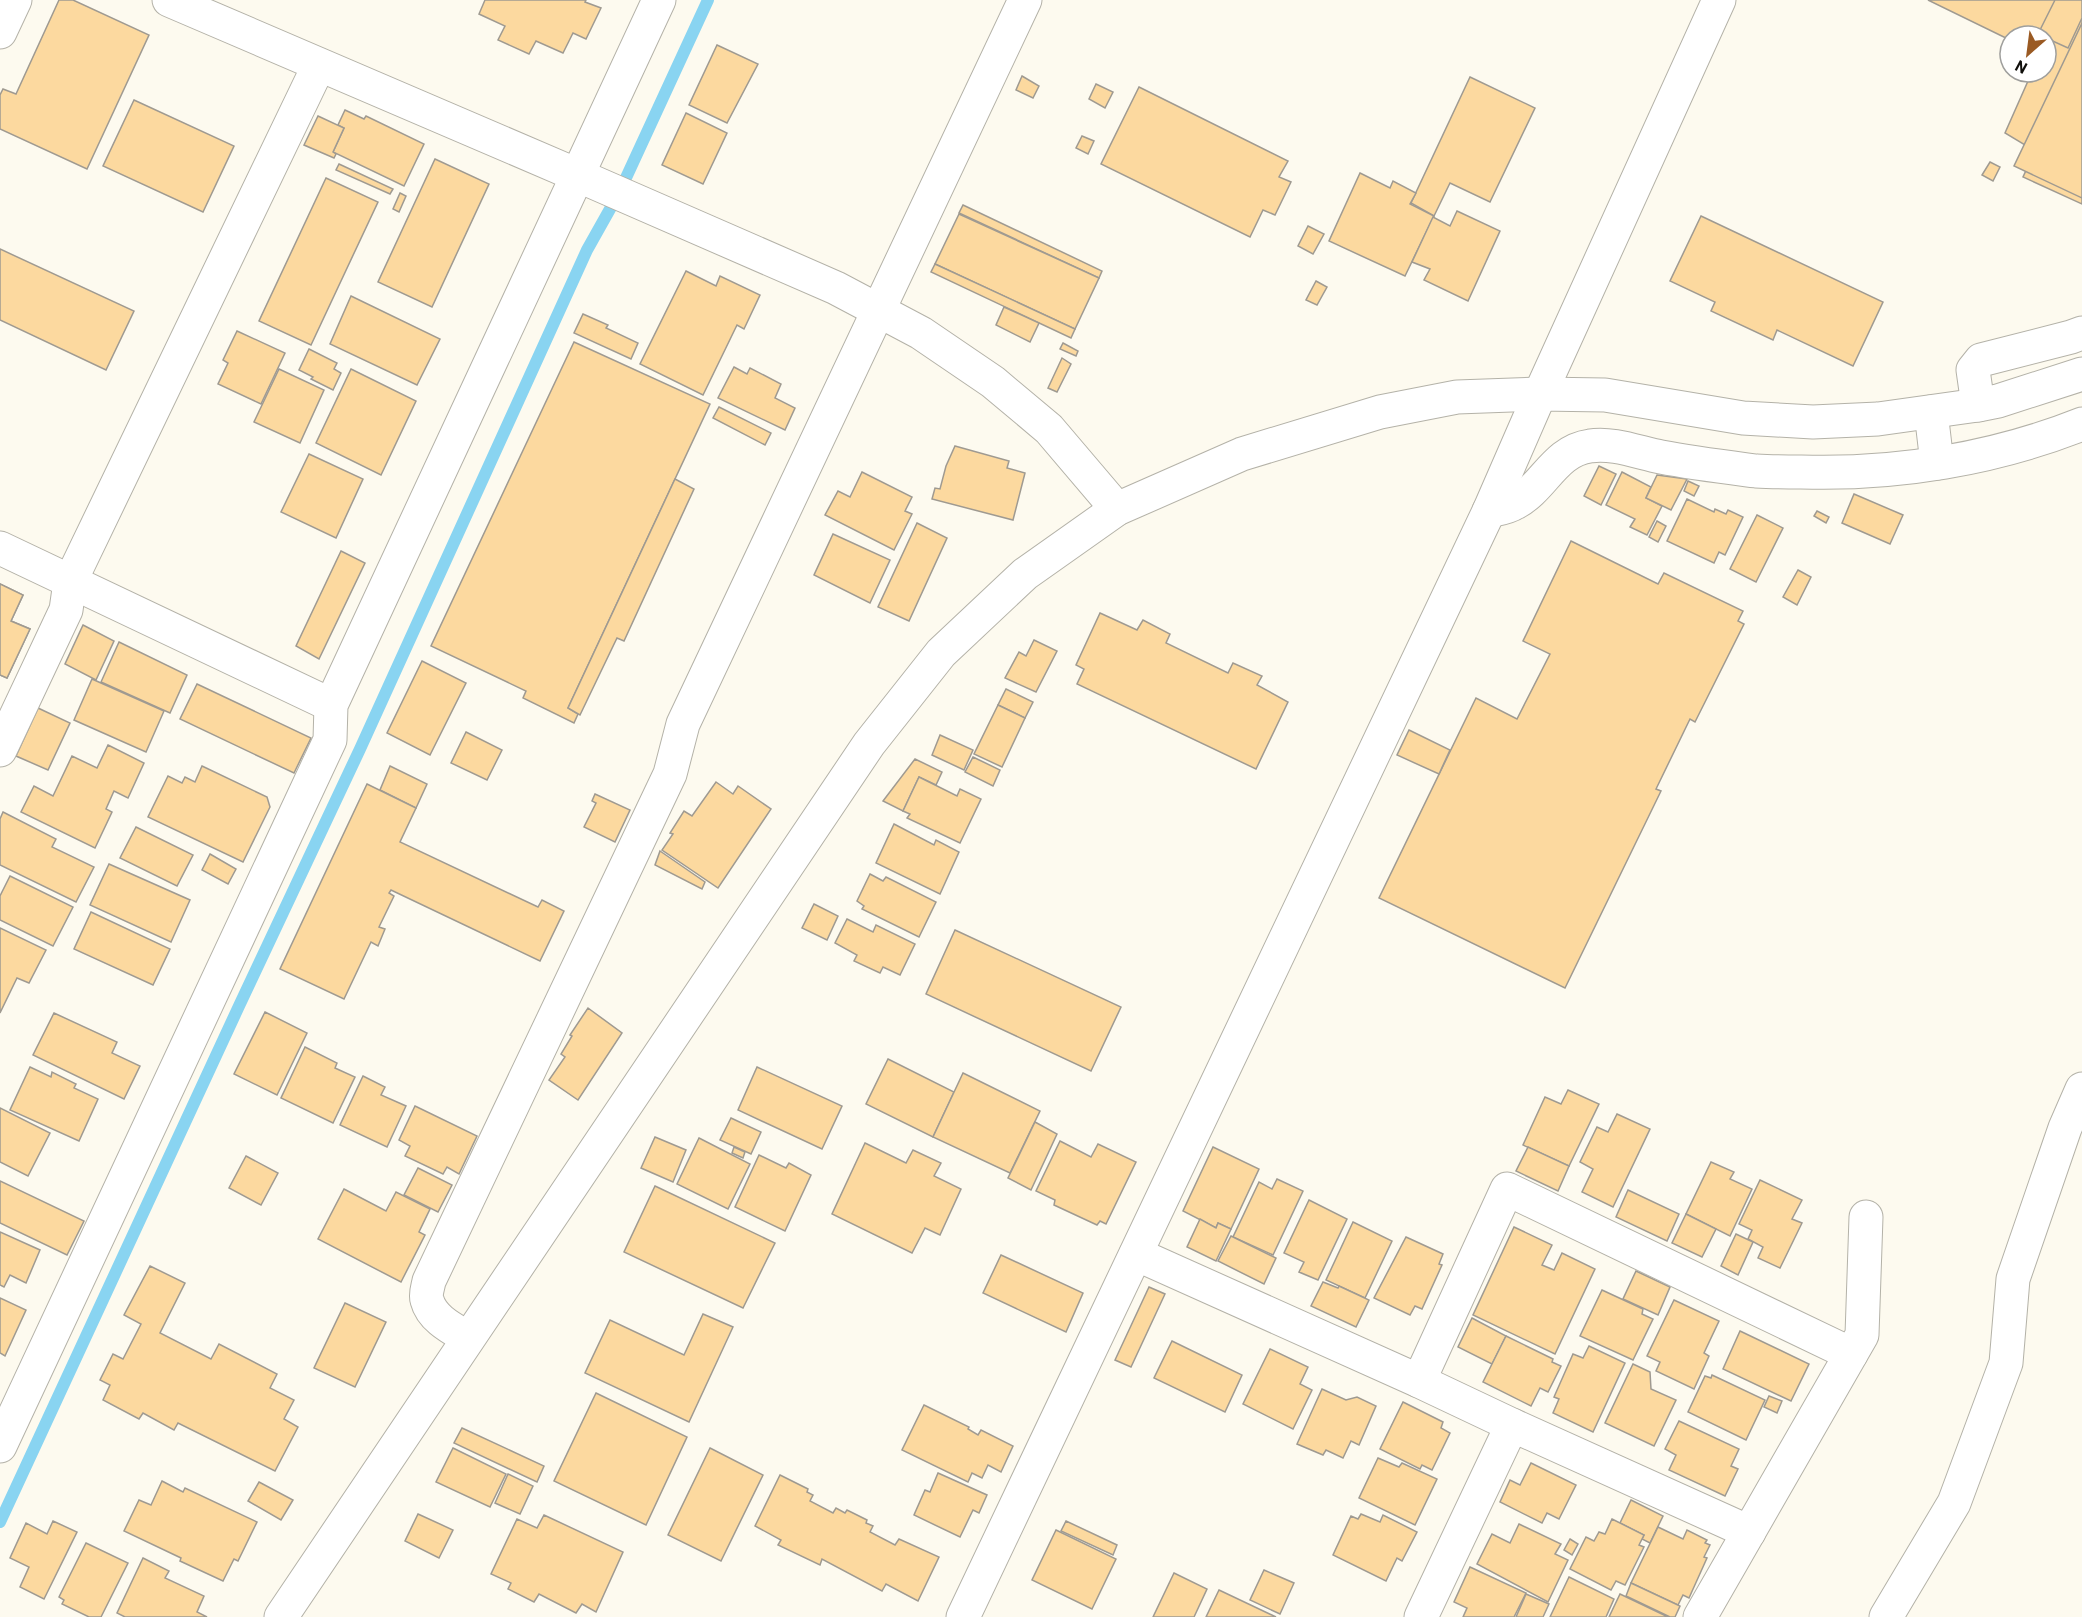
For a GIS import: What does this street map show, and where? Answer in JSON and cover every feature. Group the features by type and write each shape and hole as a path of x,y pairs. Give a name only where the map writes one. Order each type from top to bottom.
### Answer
{"street":[{"path":"0,32 15,0"},
{"path":"169,0 836,288 921,333 1001,388 1049,429 1117,509"},
{"path":"0,1446 330,740 331,705 659,0"},
{"path":"468,1338 442,1321 432,1311 426,1298 429,1281 670,774 683,724 1025,0"},
{"path":"963,1617 1489,511 1719,0"},
{"path":"0,750 66,610 70,582 319,65"},
{"path":"1978,405 1973,370 1981,360 2082,333"},
{"path":"281,1617 869,744 941,652 1025,574 1117,509 1242,454 1380,412 1457,397 1540,394 1605,395 1743,418 1813,422 1878,419 1978,405 1998,401 2082,374"},
{"path":"1932,412 1937,464"},
{"path":"1489,511 1517,502 1555,464 1571,453 1589,446 1610,447 1665,458 1758,471 1846,473 1937,464 2050,437 2082,424"},
{"path":"0,548 331,705"},
{"path":"1886,1617 1954,1503 2006,1363 2013,1279 2065,1128 2082,1089"},
{"path":"1419,1381 1508,1189 1851,1354"},
{"path":"1700,1617 1862,1335 1866,1217"},
{"path":"1136,1254 1749,1532"},
{"path":"1421,1617 1512,1425"}],"building":[{"path":"59,0 73,0 149,35 87,169 0,129 0,95 3,89 16,94"},
{"path":"485,0 586,0 585,2 601,8 586,39 573,33 563,53 536,41 529,54 498,40 505,26 479,14"},
{"path":"1928,0 2082,0 2082,204 2023,177 2035,151 2005,133 2027,84 2058,84 2058,24 1998,24 1998,34"},
{"path":"2055,0 2082,0 2082,18 2068,48 2058,43 2058,24 2043,24"},
{"path":"2082,23 2082,198 2014,166 2053,84 2058,84 2058,73"},
{"path":"717,45 758,64 727,123 689,105"},
{"path":"1022,76 1039,86 1033,98 1016,90"},
{"path":"1470,77 1535,108 1490,202 1450,183 1434,216 1411,203"},
{"path":"1096,84 1113,92 1105,108 1089,99"},
{"path":"1139,87 1288,161 1279,177 1291,182 1275,215 1263,210 1250,237 1101,164"},
{"path":"134,100 234,146 203,212 103,166"},
{"path":"345,110 364,119 366,116 424,144 404,186 333,152 344,128 338,125"},
{"path":"686,113 727,133 703,184 662,165"},
{"path":"318,116 344,128 333,152 336,154 334,158 304,145"},
{"path":"1082,136 1094,141 1088,154 1076,148"},
{"path":"435,159 489,184 432,307 378,282"},
{"path":"1990,162 2000,167 1993,181 1982,175"},
{"path":"339,164 393,189 390,194 336,170"},
{"path":"1360,173 1390,188 1393,181 1416,193 1410,204 1434,216 1405,276 1329,241"},
{"path":"326,178 378,202 311,345 259,321"},
{"path":"400,193 406,196 399,212 393,209"},
{"path":"963,205 1102,271 1099,278 959,213"},
{"path":"1457,211 1500,231 1468,301 1424,280 1430,269 1412,262 1433,217 1450,226"},
{"path":"959,214 1099,278 1075,329 935,264"},
{"path":"1701,216 1883,302 1853,366 1777,330 1773,340 1711,311 1715,302 1670,281"},
{"path":"1308,226 1324,234 1313,254 1298,246"},
{"path":"0,249 134,311 106,370 0,320"},
{"path":"935,264 1075,329 1071,338 931,272"},
{"path":"686,271 716,286 720,276 760,295 744,329 737,325 703,395 640,364"},
{"path":"1316,281 1327,287 1317,305 1306,300"},
{"path":"351,296 440,339 417,385 330,344"},
{"path":"1004,307 1039,323 1030,342 996,325"},
{"path":"583,314 608,325 606,328 638,343 631,359 574,333"},
{"path":"237,331 285,353 261,404 218,384 228,363 223,360"},
{"path":"574,342 710,404 568,708 578,714 574,723 523,698 526,691 431,646"},
{"path":"1063,343 1078,351 1076,356 1060,349"},
{"path":"309,349 337,363 334,369 341,373 333,390 299,370"},
{"path":"1062,358 1071,364 1057,392 1048,388"},
{"path":"734,367 747,374 750,368 781,384 775,398 795,408 785,430 718,398"},
{"path":"279,369 324,390 300,443 254,422"},
{"path":"351,369 416,401 381,475 316,443"},
{"path":"719,407 771,433 765,445 713,418"},
{"path":"955,446 1009,461 1007,468 1025,473 1013,520 932,499 935,488 940,489 946,466"},
{"path":"309,454 363,479 336,538 281,512"},
{"path":"1599,466 1616,474 1601,505 1584,496"},
{"path":"862,472 912,497 905,511 912,514 894,550 825,515 838,491 850,497"},
{"path":"1622,472 1651,487 1646,498 1662,506 1647,535 1630,527 1635,519 1606,505"},
{"path":"1657,475 1687,479 1671,510 1646,498"},
{"path":"675,479 694,489 624,641 617,638 580,715 568,708"},
{"path":"1688,481 1699,486 1694,496 1684,491"},
{"path":"1854,494 1903,515 1890,544 1842,523"},
{"path":"1687,499 1714,512 1715,509 1726,514 1728,510 1743,517 1725,555 1719,552 1714,563 1667,541"},
{"path":"1817,511 1829,517 1826,523 1814,516"},
{"path":"1757,515 1783,528 1756,582 1730,569"},
{"path":"1657,521 1666,526 1658,542 1649,537"},
{"path":"917,523 947,538 909,621 878,607"},
{"path":"833,534 890,560 870,603 814,575"},
{"path":"1571,541 1658,584 1664,573 1743,611 1738,621 1744,624 1695,722 1690,719 1656,789 1661,791 1565,988 1379,898 1476,698 1517,719 1550,654 1523,641"},
{"path":"341,551 365,563 319,659 296,646"},
{"path":"1798,570 1811,577 1797,605 1783,597"},
{"path":"0,584 23,595 11,621 30,629 7,678 0,675"},
{"path":"0,584 23,595 11,621 30,629 7,678 0,675"},
{"path":"1100,613 1137,630 1143,620 1170,634 1166,643 1228,673 1233,663 1262,676 1257,685 1288,702 1256,769 1077,684 1084,669 1076,665"},
{"path":"83,625 114,641 96,680 65,664"},
{"path":"1034,640 1057,651 1036,692 1005,678 1019,652 1026,656"},
{"path":"119,642 187,675 170,713 101,682"},
{"path":"422,661 466,683 430,755 387,733"},
{"path":"92,679 164,711 146,752 74,720"},
{"path":"197,684 311,738 294,773 180,719"},
{"path":"1006,689 1033,702 1025,718 998,705"},
{"path":"998,705 1025,718 1002,767 974,754"},
{"path":"38,708 70,723 48,770 16,756"},
{"path":"1409,730 1450,750 1439,774 1397,755"},
{"path":"466,732 502,750 487,780 451,763"},
{"path":"940,735 973,750 964,770 932,755"},
{"path":"108,745 144,763 128,798 114,791 106,809 112,812 95,848 21,812 34,786 53,796 72,756 97,768"},
{"path":"973,757 1000,770 993,786 965,772"},
{"path":"915,759 942,772 936,785 919,777 903,811 883,801"},
{"path":"202,766 267,797 270,807 243,862 148,817 168,776 182,783 185,777 195,782"},
{"path":"390,766 427,784 416,808 380,790"},
{"path":"919,777 957,796 960,789 981,799 960,843 907,818 910,814 903,811"},
{"path":"716,782 733,794 738,786 771,809 718,888 662,850 684,811 692,816"},
{"path":"367,784 416,808 400,842 538,907 542,900 564,911 540,961 391,890 389,893 394,896 379,927 385,929 378,946 371,942 344,999 280,969"},
{"path":"595,794 630,810 615,842 584,827 596,803 592,801"},
{"path":"3,812 56,839 52,847 94,867 76,902 0,865 0,819"},
{"path":"894,824 934,845 936,840 959,852 940,894 876,863"},
{"path":"136,827 193,855 177,886 120,858"},
{"path":"660,851 705,882 702,889 655,865"},
{"path":"210,854 236,869 228,884 202,870"},
{"path":"109,864 190,900 171,942 90,905"},
{"path":"870,874 883,881 886,877 936,902 919,937 862,909 864,906 857,901"},
{"path":"10,876 73,907 53,946 0,920 0,896"},
{"path":"814,904 838,916 827,940 802,928"},
{"path":"91,912 170,949 153,985 74,949"},
{"path":"847,919 873,932 876,925 915,944 900,975 883,967 880,973 854,961 857,955 835,943"},
{"path":"0,928 46,950 29,983 17,978 0,1013"},
{"path":"955,930 1121,1007 1091,1071 926,994"},
{"path":"588,1008 622,1033 578,1100 549,1080 565,1057 561,1054 572,1036 570,1035"},
{"path":"265,1012 307,1033 277,1095 234,1074"},
{"path":"54,1013 117,1042 112,1053 140,1066 124,1099 33,1055"},
{"path":"305,1047 337,1063 335,1068 355,1077 333,1123 281,1098"},
{"path":"888,1059 954,1092 933,1137 866,1104"},
{"path":"30,1067 51,1077 52,1072 76,1084 74,1088 98,1099 79,1141 10,1110"},
{"path":"757,1067 842,1106 822,1149 738,1110"},
{"path":"963,1073 1040,1111 1010,1173 933,1137"},
{"path":"363,1076 385,1087 381,1095 406,1106 387,1147 340,1125"},
{"path":"1568,1090 1599,1104 1569,1166 1523,1145 1545,1097 1561,1104"},
{"path":"415,1106 477,1136 459,1174 447,1167 443,1174 405,1156 410,1146 399,1140"},
{"path":"0,1108 50,1133 28,1176 0,1162"},
{"path":"1617,1114 1650,1129 1613,1207 1582,1192 1593,1169 1580,1162 1597,1127 1608,1132"},
{"path":"731,1118 761,1132 751,1154 720,1140"},
{"path":"1035,1122 1057,1134 1031,1190 1008,1178"},
{"path":"655,1137 686,1150 673,1182 641,1168"},
{"path":"699,1138 750,1164 728,1209 677,1184"},
{"path":"1060,1141 1091,1157 1098,1144 1136,1162 1106,1224 1100,1221 1097,1225 1054,1205 1055,1200 1036,1191"},
{"path":"865,1143 906,1163 913,1150 941,1163 934,1176 961,1189 940,1235 925,1228 912,1253 832,1214"},
{"path":"734,1147 745,1152 743,1158 732,1153"},
{"path":"1213,1147 1259,1169 1231,1229 1218,1223 1216,1228 1183,1211"},
{"path":"1528,1147 1569,1166 1558,1191 1516,1171"},
{"path":"759,1155 786,1168 789,1163 811,1175 785,1231 735,1207"},
{"path":"246,1156 278,1173 261,1205 229,1188"},
{"path":"1711,1162 1734,1172 1730,1179 1752,1189 1730,1236 1686,1214"},
{"path":"418,1168 452,1185 438,1212 404,1195"},
{"path":"1277,1179 1303,1191 1273,1255 1233,1237 1259,1182 1272,1189"},
{"path":"1760,1180 1802,1200 1792,1219 1802,1223 1780,1268 1758,1258 1763,1247 1748,1239 1752,1230 1739,1224"},
{"path":"0,1181 84,1221 67,1255 0,1223"},
{"path":"655,1186 775,1243 743,1308 624,1252"},
{"path":"344,1189 386,1211 396,1192 430,1209 419,1232 425,1235 401,1282 318,1239"},
{"path":"1628,1190 1679,1214 1667,1241 1616,1217"},
{"path":"1309,1200 1347,1219 1318,1280 1299,1272 1304,1262 1284,1253"},
{"path":"1686,1214 1716,1229 1702,1257 1672,1243"},
{"path":"1200,1219 1216,1228 1218,1223 1231,1229 1216,1261 1187,1247"},
{"path":"1353,1222 1392,1241 1365,1298 1326,1280"},
{"path":"1514,1227 1552,1245 1542,1265 1554,1270 1562,1253 1595,1269 1555,1354 1473,1315"},
{"path":"0,1232 40,1250 26,1283 10,1275 4,1287 0,1285"},
{"path":"1736,1234 1753,1242 1738,1275 1721,1266"},
{"path":"1231,1236 1276,1258 1264,1284 1218,1261"},
{"path":"1406,1237 1443,1254 1439,1264 1442,1265 1422,1309 1415,1306 1410,1315 1374,1298"},
{"path":"1001,1255 1083,1293 1066,1332 983,1293"},
{"path":"150,1266 185,1283 160,1333 211,1359 219,1344 277,1374 270,1388 294,1400 284,1419 298,1427 275,1471 178,1423 174,1430 143,1413 139,1419 103,1400 110,1385 100,1380 113,1354 123,1359 141,1324 124,1315"},
{"path":"1636,1271 1670,1287 1658,1315 1623,1299"},
{"path":"1323,1282 1338,1288 1339,1286 1369,1300 1356,1327 1311,1306"},
{"path":"1149,1287 1165,1294 1131,1367 1115,1360"},
{"path":"1602,1290 1643,1309 1642,1314 1653,1319 1633,1360 1580,1336"},
{"path":"0,1298 26,1310 5,1356 0,1353"},
{"path":"1674,1300 1719,1321 1704,1353 1709,1356 1694,1389 1656,1371 1660,1362 1647,1356"},
{"path":"345,1303 386,1322 355,1387 314,1368"},
{"path":"703,1314 733,1327 689,1422 585,1373 610,1320 684,1355"},
{"path":"1472,1318 1506,1336 1492,1364 1458,1347"},
{"path":"1740,1331 1809,1364 1791,1401 1723,1369"},
{"path":"1506,1336 1553,1359 1552,1362 1561,1366 1548,1392 1540,1388 1531,1406 1483,1382"},
{"path":"1172,1341 1242,1375 1225,1412 1154,1378"},
{"path":"1589,1346 1625,1363 1593,1432 1553,1413 1559,1399 1554,1397 1573,1354 1583,1358"},
{"path":"1270,1349 1308,1367 1300,1384 1312,1390 1293,1429 1243,1404"},
{"path":"1633,1364 1650,1372 1651,1389 1676,1400 1654,1446 1605,1423"},
{"path":"1712,1375 1765,1400 1746,1440 1688,1412 1705,1376 1711,1378"},
{"path":"1322,1389 1346,1400 1357,1397 1376,1406 1359,1445 1351,1441 1343,1458 1326,1450 1323,1455 1297,1444"},
{"path":"596,1393 687,1437 646,1525 554,1481"},
{"path":"1769,1396 1782,1401 1777,1413 1764,1407"},
{"path":"1403,1402 1443,1422 1441,1428 1450,1433 1432,1470 1422,1465 1420,1469 1380,1449"},
{"path":"924,1405 969,1427 968,1429 978,1435 981,1430 1013,1446 1001,1472 988,1465 982,1478 972,1473 968,1482 902,1450"},
{"path":"1679,1421 1739,1449 1731,1466 1738,1469 1725,1496 1669,1470 1676,1455 1665,1449"},
{"path":"462,1428 544,1466 537,1482 454,1443"},
{"path":"453,1448 506,1474 490,1507 436,1482"},
{"path":"710,1448 763,1475 721,1561 668,1535"},
{"path":"1378,1458 1399,1467 1402,1463 1437,1479 1415,1525 1359,1498"},
{"path":"1531,1463 1576,1485 1559,1519 1547,1513 1542,1523 1500,1502 1510,1480 1520,1485"},
{"path":"938,1473 987,1495 979,1513 973,1510 960,1537 914,1515 925,1490 930,1492"},
{"path":"508,1474 533,1486 520,1514 495,1503"},
{"path":"780,1475 808,1489 807,1492 813,1495 810,1501 833,1513 836,1508 845,1513 847,1510 867,1520 866,1523 873,1526 870,1532 895,1545 899,1539 939,1557 918,1601 886,1584 882,1591 822,1559 820,1565 778,1545 781,1540 755,1526"},
{"path":"162,1481 183,1492 185,1488 257,1522 238,1561 234,1559 223,1581 124,1531 139,1500 151,1505"},
{"path":"259,1482 293,1500 281,1520 248,1501"},
{"path":"1631,1500 1663,1516 1650,1543 1642,1539 1644,1535 1620,1523"},
{"path":"418,1514 453,1530 439,1558 405,1541"},
{"path":"1361,1514 1380,1522 1383,1515 1417,1532 1402,1561 1397,1558 1386,1581 1333,1555 1351,1516 1358,1519"},
{"path":"544,1515 623,1552 596,1612 582,1604 576,1613 539,1594 534,1602 508,1589 511,1583 491,1574 517,1519 537,1528"},
{"path":"1612,1519 1644,1535 1639,1545 1644,1547 1625,1585 1616,1581 1611,1590 1570,1569 1586,1537 1594,1541 1599,1532 1605,1534"},
{"path":"53,1521 77,1532 44,1599 20,1587 29,1567 10,1558 26,1523 47,1534"},
{"path":"1066,1521 1117,1545 1113,1555 1061,1531"},
{"path":"1519,1524 1561,1544 1555,1554 1568,1560 1548,1602 1477,1564 1492,1534 1510,1543"},
{"path":"1658,1527 1683,1539 1687,1530 1707,1540 1705,1543 1710,1545 1704,1557 1707,1558 1689,1598 1683,1595 1678,1605 1631,1583"},
{"path":"1056,1530 1116,1559 1092,1609 1032,1580"},
{"path":"1570,1539 1578,1544 1572,1555 1564,1550"},
{"path":"86,1543 128,1563 101,1617 89,1617 62,1604 64,1600 59,1597"},
{"path":"143,1558 169,1571 165,1578 204,1596 197,1612 207,1617 125,1617 117,1613"},
{"path":"1470,1567 1526,1593 1514,1617 1463,1617 1467,1608 1454,1602"},
{"path":"1264,1570 1294,1583 1280,1614 1250,1600"},
{"path":"1174,1573 1207,1589 1194,1617 1153,1617"},
{"path":"1569,1577 1614,1599 1606,1617 1550,1617"},
{"path":"1631,1583 1680,1606 1675,1617 1670,1617 1626,1596"},
{"path":"1219,1590 1276,1617 1206,1617"},
{"path":"1526,1594 1549,1604 1543,1617 1516,1617"},
{"path":"1620,1594 1668,1617 1609,1617"}],"waterway":[{"path":"0,1522 360,749 587,250 619,193 708,0"}]}
